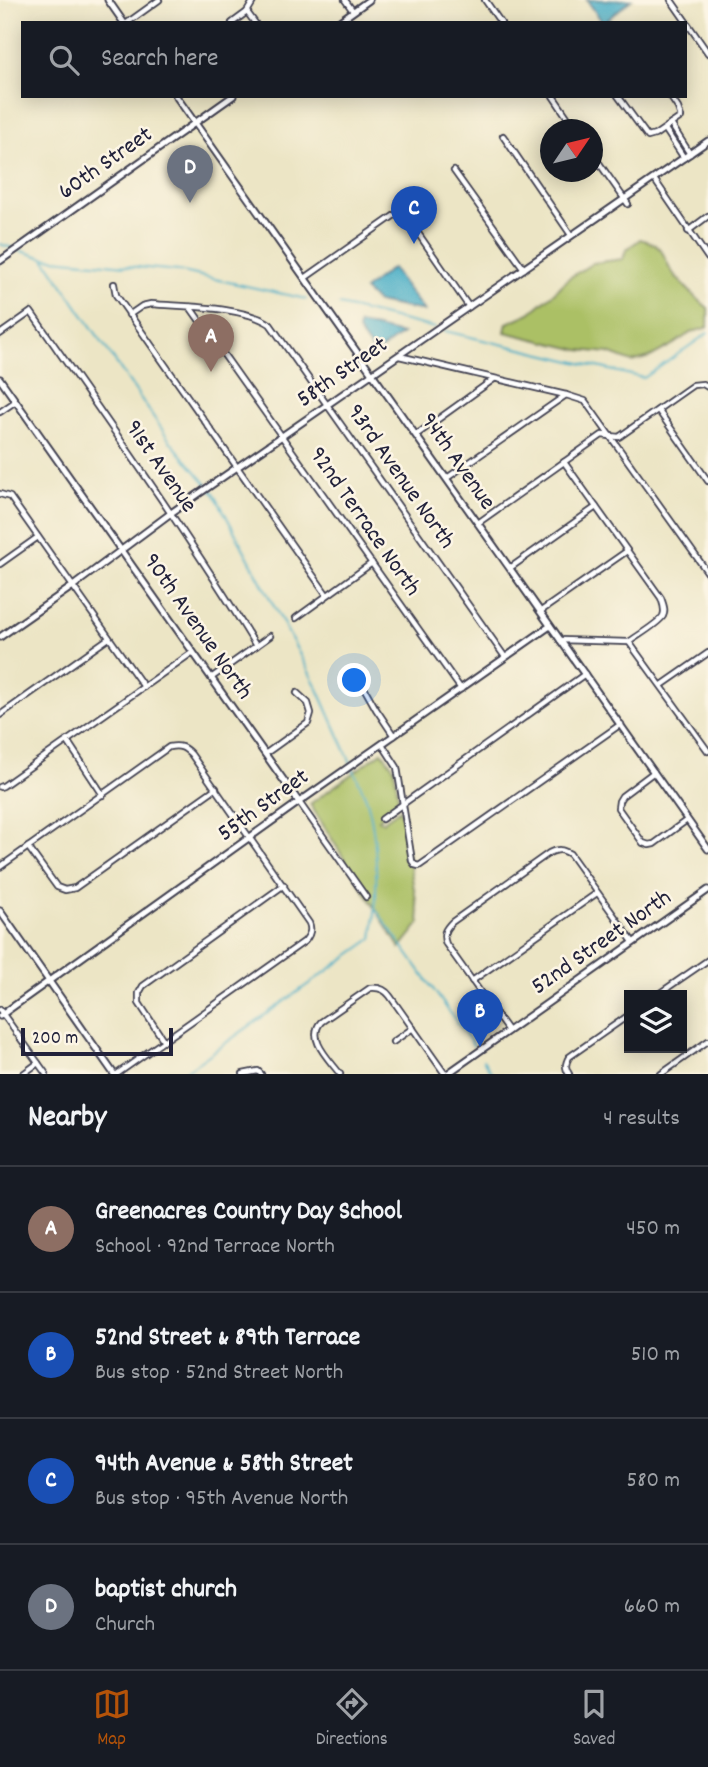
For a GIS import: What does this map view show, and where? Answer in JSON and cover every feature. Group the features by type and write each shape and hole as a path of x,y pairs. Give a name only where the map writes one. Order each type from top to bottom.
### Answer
{"street":[{"path":"108,0 124,21"},
{"path":"129,21 159,0"},
{"path":"235,21 247,12 254,0"},
{"path":"345,0 353,11"},
{"path":"340,21 369,0"},
{"path":"485,0 500,21"},
{"path":"671,0 686,21"},
{"path":"247,12 254,21"},
{"path":"687,22 708,52"},
{"name":"94th Avenue","path":"177,98 708,849"},
{"name":"60th Street","path":"0,261 230,98"},
{"path":"554,98 569,119"},
{"path":"619,98 649,138 681,117 671,98"},
{"path":"671,124 687,156"},
{"path":"665,129 687,156"},
{"path":"503,136 571,235"},
{"name":"58th Street","path":"0,637 171,513 571,235 626,201 708,141"},
{"path":"603,168 626,201"},
{"path":"454,170 524,269"},
{"path":"654,179 708,258"},
{"path":"305,278 402,210 469,307"},
{"path":"688,231 708,216"},
{"path":"114,284 116,295 129,314 327,595"},
{"path":"129,314 151,304 190,307"},
{"name":"93rd Avenue North","path":"190,307 232,312 270,324 505,657"},
{"name":"92nd Terrace North","path":"190,307 461,689"},
{"name":"91st Avenue","path":"0,334 31,312 214,576 256,646"},
{"path":"399,356 585,401 708,573"},
{"name":"90th Avenue North","path":"0,379 366,897"},
{"path":"416,435 494,379"},
{"path":"478,523 602,435 619,437 693,385 705,386"},
{"path":"447,478 566,395"},
{"path":"0,412 16,401"},
{"path":"658,410 708,481"},
{"path":"560,640 629,642 664,615 661,598 564,462"},
{"path":"1,494 10,497 144,687"},
{"path":"510,568 596,507"},
{"path":"0,564 38,537"},
{"path":"541,611 627,551"},
{"path":"296,618 372,563"},
{"name":"55th Street","path":"1,1013 550,626"},
{"path":"211,678 270,636"},
{"path":"0,715 109,638"},
{"path":"629,642 708,751"},
{"path":"0,787 68,742 193,652"},
{"path":"662,685 708,653"},
{"path":"354,670 394,736"},
{"path":"382,819 585,674"},
{"path":"265,754 308,723 311,713 308,703 297,693"},
{"path":"382,744 397,768 412,861 419,866 621,724"},
{"path":"68,742 103,794"},
{"path":"0,867 170,747 178,745 191,754 284,885 311,928 305,941 116,1074 0,911"},
{"path":"654,772 622,796 618,808 643,842 649,845 687,820"},
{"path":"28,847 57,887 65,890 75,888 216,789"},
{"path":"508,1031 446,944 445,929 452,922 549,853 562,849 570,854 633,942"},
{"path":"164,1041 139,1003 139,993 143,986 284,885"},
{"name":"52nd Street North","path":"446,1074 708,890"},
{"path":"472,981 597,893"},
{"path":"664,990 708,960"},
{"path":"340,1074 317,1042 316,1028 370,988 377,987 386,991 446,1074"},
{"path":"1,1013 46,1074"},
{"path":"569,1074 566,1063 569,1058 624,1019"},
{"path":"393,1042 413,1028"},
{"path":"662,1074 708,1041"},
{"path":"23,1074 38,1063"},
{"path":"243,1074 259,1073"}],"green space":[{"path":"640,239 650,242 660,250 676,277 708,308 708,327 690,333 650,357 632,362 609,353 579,350 505,332 507,323 530,313 569,278 593,263 623,259 626,250"},
{"path":"382,752 394,768 399,803 378,819 382,822 400,809 420,923 400,948 310,804"}],"water":[{"path":"587,0 631,0 605,21 602,21"},
{"path":"392,268 424,311 377,302 364,290"},
{"path":"359,324 402,334 375,354 358,331"}],"waterway":[{"path":"0,244 12,248"},
{"path":"18,250 44,258 178,271 306,299"},
{"path":"44,258 170,441 214,493 318,689 351,763"},
{"path":"339,305 435,328"},
{"path":"445,331 644,378 708,333"},
{"path":"182,1074 372,939 376,887 375,849 366,798 353,768"},
{"path":"377,911 474,1046"},
{"path":"483,1060 492,1074"}],"place":[{"name":"baptist church","path":"190,203"},
{"name":"94th Avenue & 58th Street","path":"414,244"},
{"name":"Greenacres Country Day School","path":"211,372"},
{"name":"52nd Street & 89th Terrace","path":"480,1047"}]}
